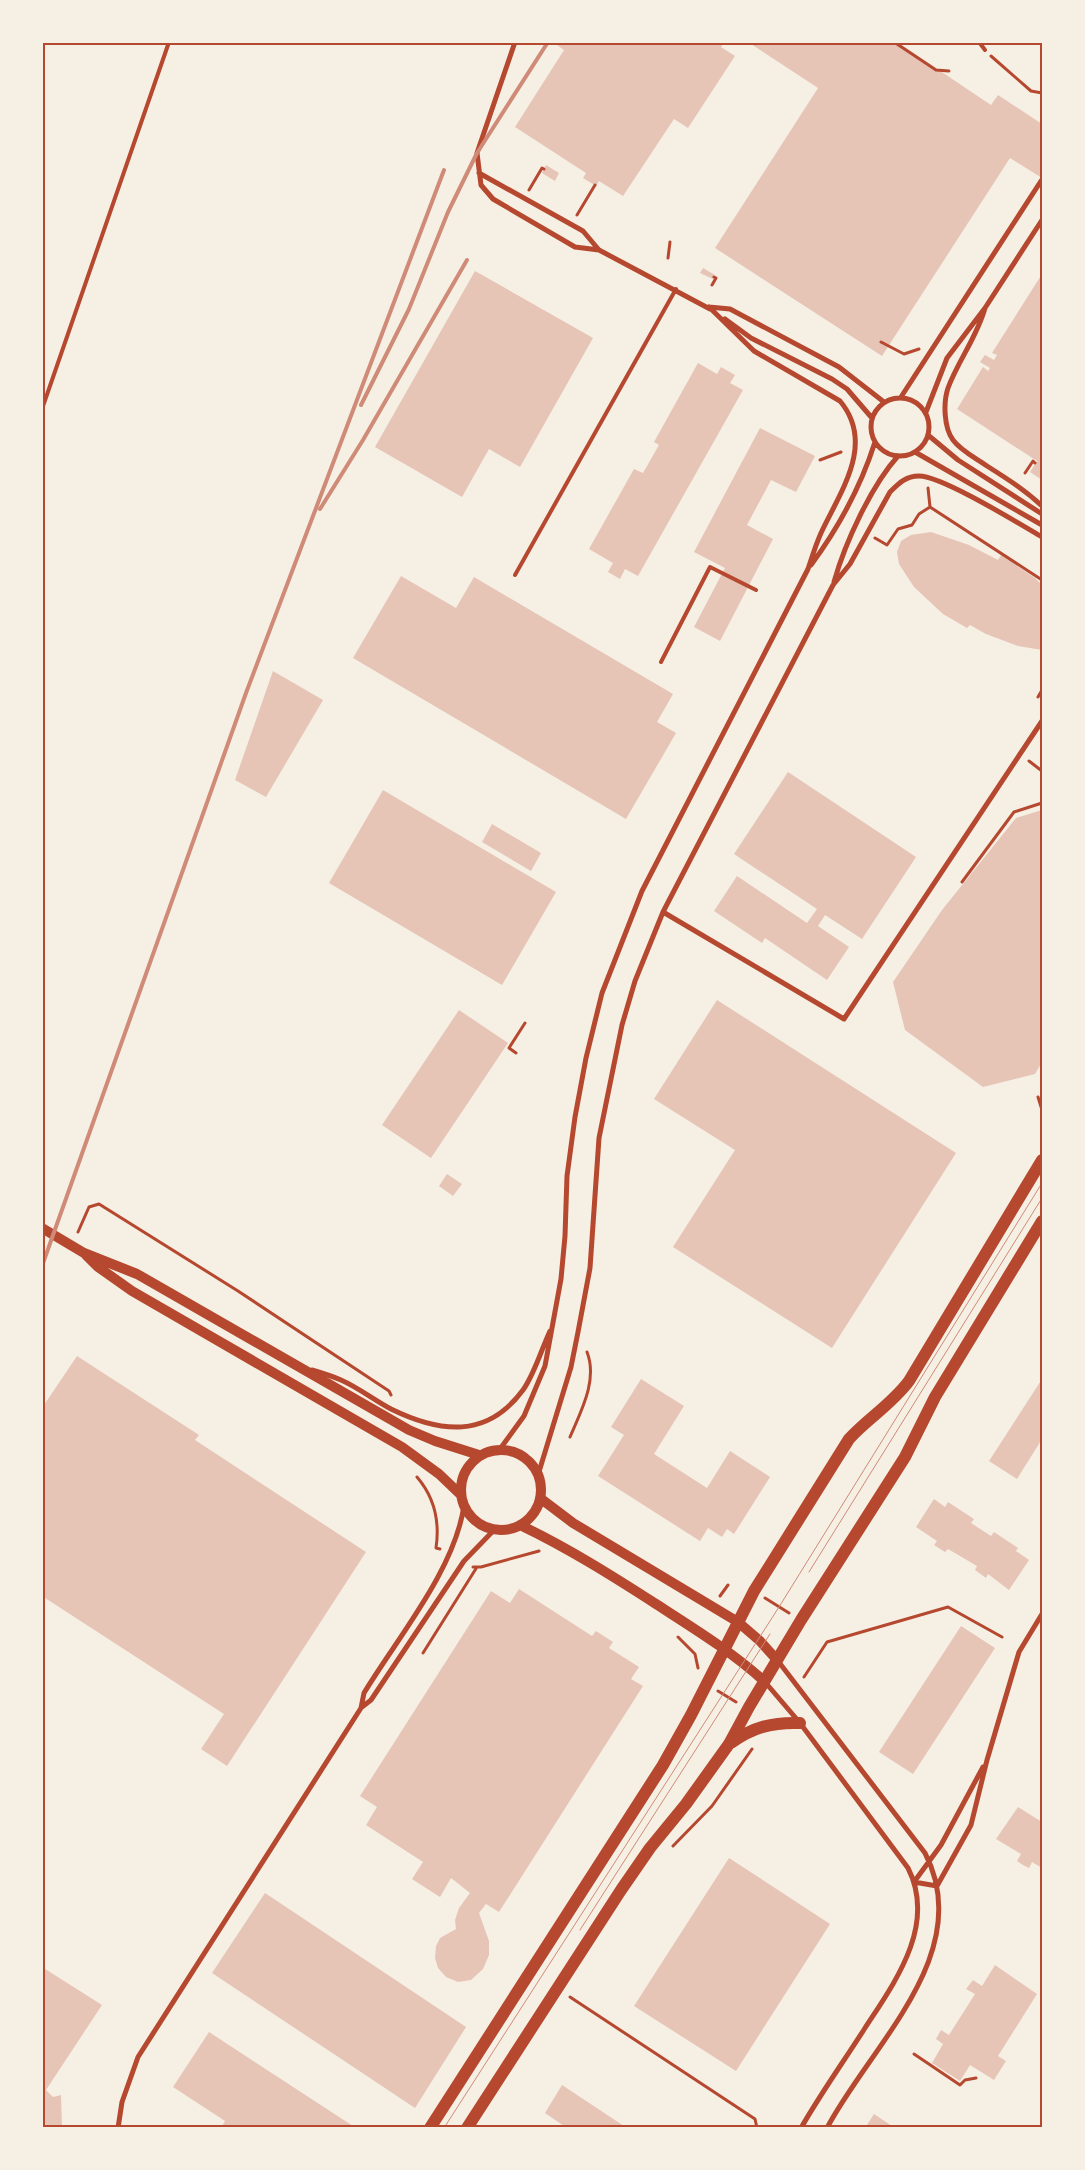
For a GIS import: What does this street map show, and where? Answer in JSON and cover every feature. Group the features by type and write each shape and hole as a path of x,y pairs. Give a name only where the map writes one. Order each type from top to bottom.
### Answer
{"main road":[{"path":"430,2128 663,1765 691,1716 706,1682 754,1591 849,1439 858,1428 892,1402 909,1381 1042,1160"},
{"path":"467,2128 642,1859 686,1804 729,1744 801,1620 906,1457 935,1397 1042,1221"},
{"path":"42,1228 84,1253 137,1274 409,1430 434,1441 479,1456"},
{"path":"84,1253 98,1267 132,1290 402,1447 439,1474 461,1495"},
{"path":"500,1449 512,1451 523,1456 532,1464 538,1475 541,1487 540,1498 533,1514 520,1525 510,1529 495,1529 479,1523 464,1506 461,1495 464,1471 479,1456 500,1449"},
{"path":"540,1498 573,1523 738,1622 760,1641 777,1660"},
{"path":"520,1525 576,1553 724,1648 764,1681"},
{"path":"729,1744 756,1728 780,1723 800,1723"}],"street":[{"path":"515,42 477,153 481,185 493,199 575,247 599,250 676,289 709,308 751,338 832,379 858,400 872,418"},
{"path":"479,173 583,231 599,250"},
{"path":"901,397 1041,181"},
{"path":"926,412 911,399 901,397 884,402 872,418 871,426 875,442 881,449 898,456 915,452 923,445 930,428 926,412 935,383 947,358 985,308 1042,220"},
{"path":"709,308 730,309 838,367 884,402"},
{"path":"500,1449 524,1416 545,1366 562,1270 567,1176 575,1117 586,1058 602,993 642,891 808,569 820,534 851,471 856,452 849,414 840,401 754,351 709,308"},
{"path":"985,308 979,327 947,389 945,410 947,427 953,440 964,450 1027,492 1042,506"},
{"path":"928,435 958,460 1042,514"},
{"path":"808,569 826,544 864,478 875,442"},
{"path":"915,452 1042,525"},
{"path":"833,585 840,560 876,485 898,456"},
{"path":"538,1475 571,1367 578,1332 590,1268 599,1138 622,1025 635,981 663,912 833,585 850,564 890,492 899,482 908,477 920,476 944,483 1042,537"},
{"path":"663,912 844,1019 1042,721"},
{"path":"297,1365 341,1380 390,1408 416,1420 446,1428 472,1426 497,1416 524,1389 553,1324"},
{"path":"361,1708 364,1693 438,1575 460,1526 464,1506"},
{"path":"118,2128 124,2094 138,2057 361,1708 371,1700 464,1561 495,1529"},
{"path":"937,1886 971,1825 987,1760 1019,1652 1042,1614"},
{"path":"777,1660 905,1825 929,1861 937,1886 939,1918 935,1944 926,1969 900,2016 827,2128"},
{"path":"764,1681 800,1723 908,1868 914,1882 918,1905 917,1923 906,1959 898,1977 801,2128"},
{"path":"914,1882 958,1816 987,1760"},
{"path":"914,1882 937,1886"}],"lane":[{"path":"42,409 169,42"},
{"path":"979,42 985,50"},
{"path":"515,575 676,289"},
{"path":"661,662 710,567 756,590"}],"path":[{"path":"894,42 936,70 949,71"},
{"path":"985,50 1031,90 1042,93"},
{"path":"529,190 542,168 544,169"},
{"path":"577,216 594,185"},
{"path":"668,258 670,242"},
{"path":"712,285 716,278 714,277"},
{"path":"881,342 904,354 924,348"},
{"path":"820,460 841,452"},
{"path":"1025,473 1033,461 1035,463"},
{"path":"928,488 930,507"},
{"path":"874,538 887,545 898,529 912,525 919,514 930,507"},
{"path":"930,507 1042,580"},
{"path":"1038,697 1042,690"},
{"path":"1038,768 1042,771"},
{"path":"962,882 1014,812 1042,803"},
{"path":"516,1052 509,1048 525,1023"},
{"path":"1038,1097 1042,1110"},
{"path":"78,1232 88,1207 99,1204 238,1290 389,1391 392,1396 390,1408"},
{"path":"570,1436 588,1394 590,1361 578,1332"},
{"path":"417,1476 430,1495 436,1510 439,1529 436,1548"},
{"path":"470,1567 477,1567 537,1550 544,1553"},
{"path":"422,1653 477,1567"},
{"path":"754,1591 801,1620"},
{"path":"805,1676 827,1642 948,1607 1002,1637"},
{"path":"676,1635 695,1654 697,1675 729,1698 749,1707"},
{"path":"670,1849 707,1812 748,1752 755,1747"},
{"path":"565,2005 575,1989"},
{"path":"570,1997 755,2119 757,2128"},
{"path":"914,2054 960,2085 965,2080 976,2078"}],"building":[{"path":"553,42 724,42 721,47 735,56 688,128 674,119 623,196 599,181 596,186 583,178 586,173 515,127 564,50"},
{"path":"748,42 897,42 991,105 998,95 1042,124 1042,178 1010,158 882,356 715,248 818,88"},
{"path":"546,165 559,173 555,181 542,173"},
{"path":"703,268 715,275 713,279 700,273"},
{"path":"475,271 593,338 520,467 489,449 462,497 375,447"},
{"path":"1042,274 1042,480 1030,472 1037,461 957,409 983,367 988,371 990,368 980,362 985,355 994,360 997,355 992,353"},
{"path":"698,363 717,374 721,367 735,375 730,383 743,390 638,576 625,569 620,579 608,572 613,563 589,549 634,469 643,473 659,445 654,442"},
{"path":"760,428 815,456 796,492 771,480 747,525 773,539 720,641 694,627 725,568 694,552"},
{"path":"931,532 969,545 998,560 1001,555 1035,578 1042,585 1042,650 1018,646 986,634 970,625 967,628 943,614 914,587 899,564 897,552 901,541 911,535"},
{"path":"401,576 456,608 474,577 673,694 657,722 676,733 626,819 353,658"},
{"path":"273,671 323,700 266,797 235,780"},
{"path":"788,772 916,857 862,939 825,915 818,926 849,947 827,980 765,938 762,943 714,911 737,876 807,923 817,909 734,854"},
{"path":"383,790 556,892 502,985 329,883"},
{"path":"1042,810 1042,1062 1035,1074 983,1087 905,1030 893,982 942,910 1016,818"},
{"path":"492,824 541,853 531,871 482,842"},
{"path":"717,1000 956,1153 832,1348 673,1247 735,1150 654,1099"},
{"path":"459,1010 508,1043 431,1158 382,1125"},
{"path":"447,1174 462,1184 453,1196 439,1186"},
{"path":"77,1356 199,1435 195,1440 366,1552 227,1766 201,1749 224,1714 42,1596 42,1408"},
{"path":"641,1379 684,1406 654,1454 707,1488 730,1451 770,1477 734,1534 727,1529 722,1537 708,1528 700,1541 598,1476 624,1435 611,1427"},
{"path":"1042,1379 1042,1439 1017,1479 989,1461"},
{"path":"934,1499 945,1507 948,1502 974,1519 971,1523 991,1536 994,1532 1018,1548 1016,1551 1029,1560 1009,1590 988,1574 986,1578 975,1570 977,1566 948,1549 945,1552 934,1545 937,1541 916,1527"},
{"path":"519,1589 592,1636 596,1631 613,1642 609,1648 639,1667 631,1679 643,1686 499,1912 486,1904 479,1913 489,1941 489,1955 483,1969 471,1980 458,1982 446,1977 438,1968 435,1958 436,1946 440,1938 456,1929 455,1920 459,1908 470,1893 451,1878 440,1897 412,1879 423,1862 366,1825 377,1807 360,1796 491,1591 510,1603"},
{"path":"961,1626 995,1648 913,1774 879,1752"},
{"path":"1018,1807 1042,1822 1042,1868 1032,1862 1029,1868 1023,1865 1017,1861 1021,1854 996,1839"},
{"path":"729,1858 830,1924 736,2071 634,2006"},
{"path":"265,1893 466,2027 415,2108 212,1973"},
{"path":"995,1965 1037,1994 998,2056 1006,2061 994,2080 970,2065 960,2081 932,2063 943,2044 936,2039 941,2030 949,2035 975,1994 966,1989 973,1980 982,1986"},
{"path":"42,1967 102,2005 46,2090 53,2097 61,2095 62,2128 42,2128"},
{"path":"209,2032 356,2128 221,2128 225,2121 173,2087"},
{"path":"562,2085 627,2128 567,2128 545,2113"},
{"path":"874,2114 895,2128 865,2128"}],"tram line":[{"path":"444,2128 779,1607 1042,1183"},
{"path":"809,1572 1042,1198"},
{"path":"580,1930 770,1634"}],"railway":[{"path":"361,405 409,309 448,212 477,153 548,42"},
{"path":"42,1266 246,693 444,170"},
{"path":"320,509 363,440 467,260"}]}
